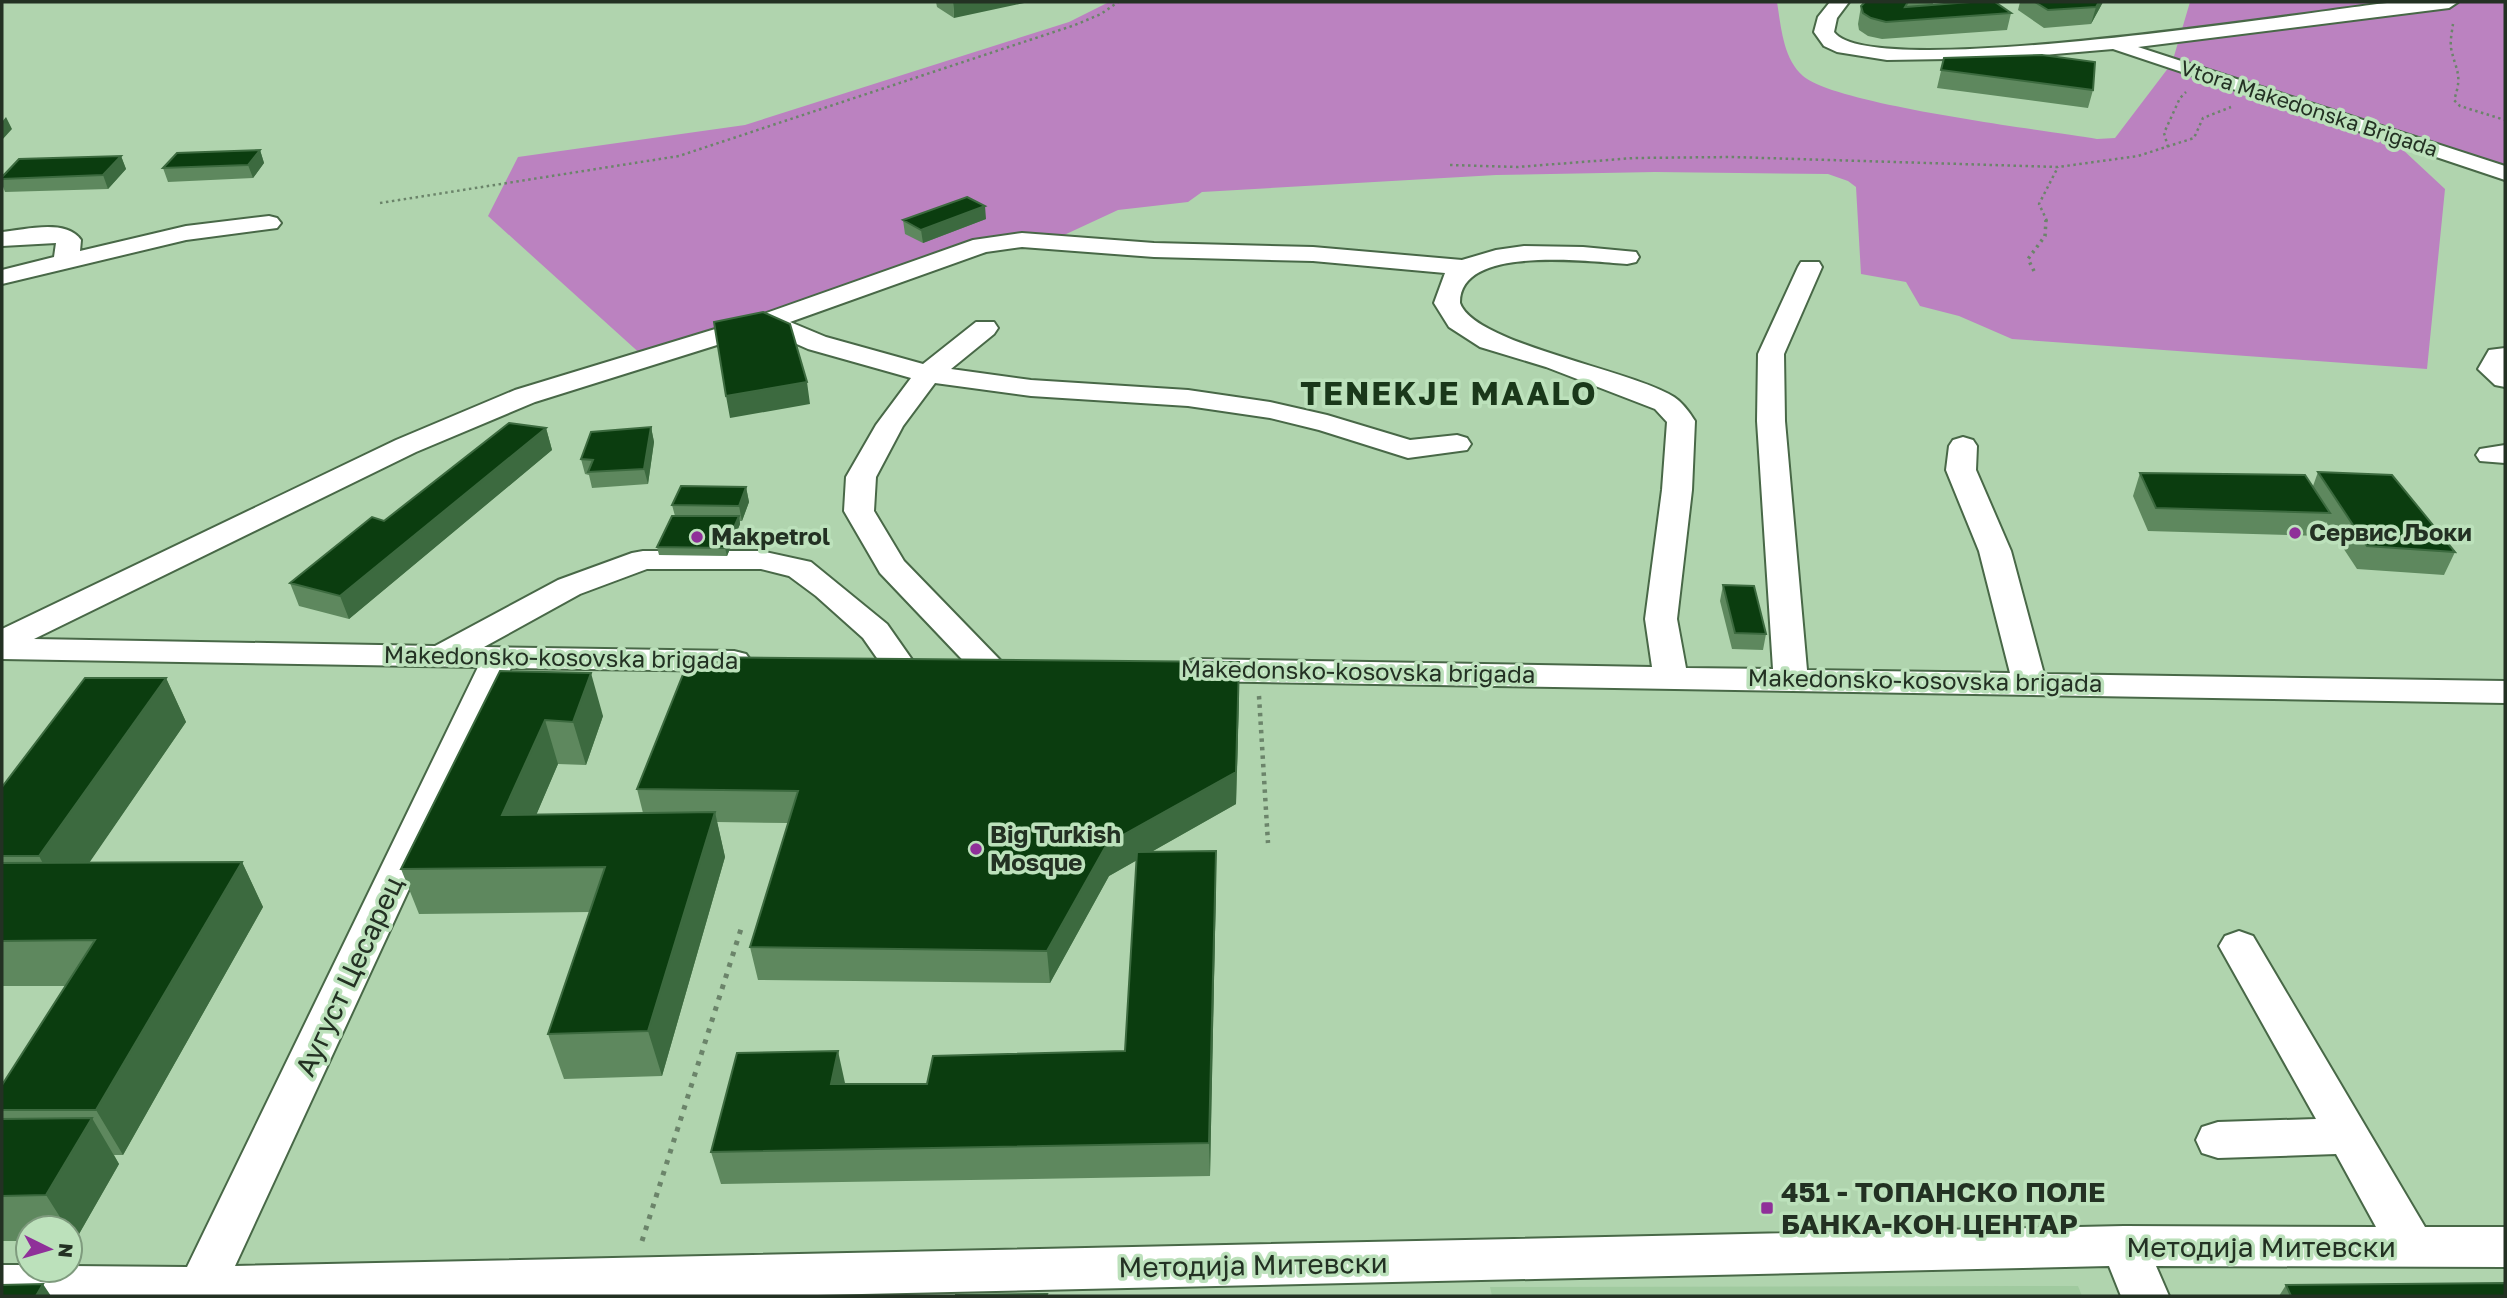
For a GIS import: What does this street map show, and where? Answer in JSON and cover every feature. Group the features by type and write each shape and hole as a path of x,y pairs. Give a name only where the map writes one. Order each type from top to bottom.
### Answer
{"street":[{"path":"1840,2 1828,17 1824,32 1831,42 1851,49 1962,54 2113,45 2439,3"},
{"name":"Vtora Makedonska Brigada","path":"2113,45 2505,173"},
{"path":"2,277 186,233 269,223"},
{"path":"2,239 54,234 69,240 66,262"},
{"path":"2,642 406,446 513,401 644,357 767,321 955,253 1011,240 1153,250 1312,254 1467,268 1512,253 1627,257"},
{"path":"1791,679 1771,421 1771,354 1810,267"},
{"path":"1467,268 1447,289 1446,302 1453,317 1485,339 1665,403 1681,421 1677,489 1661,619 1670,676"},
{"path":"767,321 817,343 928,374 1031,388 1188,398 1270,410 1327,423 1408,449 1457,444"},
{"path":"985,328 928,374 890,425 861,477 859,511 891,566 1001,667"},
{"path":"2505,356 2498,356 2491,369 2505,379"},
{"path":"1963,446 1961,470 1995,551 2030,684"},
{"path":"440,657 569,587 643,560 761,560 800,569 875,631 923,665"},
{"name":"Makedonsko-kosovska brigada","path":"2,649 768,662"},
{"name":"Аугуст Цесарец","path":"200,1292 500,656"},
{"path":"859,664 1001,667"},
{"name":"Makedonsko-kosovska brigada","path":"1163,670 1670,676 2505,692"},
{"path":"2238,946 2412,1247"},
{"path":"2218,1140 2348,1136"},
{"path":"2124,1246 2145,1296"},
{"name":"Методија Митевски","path":"2,1286 200,1292 630,1279 2124,1246 2505,1247"}],"path":[{"path":"380,203 679,156 1075,25 1101,14 1118,2"},
{"path":"2439,3 2453,21 2451,47 2459,68 2460,83 2454,100 2460,106 2505,120"},
{"path":"2168,147 2164,133 2180,97 2210,76"},
{"path":"1450,165 1517,167 1634,158 1732,158 2058,167 2080,161 2130,157 2168,147 2194,138 2203,118 2217,110 2287,101"},
{"path":"2034,271 2028,259 2045,236 2048,223 2039,204 2058,167"},
{"path":"1257,671 1268,843"},
{"path":"630,1279 741,929"}],"shaded area":[{"path":"1109,2 1777,2 1784,42 1791,61 1803,76 1823,87 1855,97 1942,115 2097,139 2115,138 2172,63 2190,2 2505,2 2505,169 2500,172 2387,135 2445,189 2427,369 2012,339 1959,316 1920,306 1906,282 1861,274 1856,187 1828,174 1655,172 1496,175 1202,192 1188,202 1118,210 1049,242 1022,240 644,357 488,216 518,157 745,125 1069,22"},
{"path":"2078,1286 2082,1296 1492,1296 1490,1287"}],"building":[{"path":"1865,2 1908,2 1905,7 1995,2 2011,13 1886,22 1863,13 1861,6"},
{"path":"2035,2 2099,2 2096,7 2048,10"},
{"path":"2042,55 2095,62 2093,90 1941,70 1944,58"},
{"path":"260,150 248,165 163,168 177,153"},
{"path":"121,156 103,175 2,179 19,159"},
{"path":"967,197 985,206 921,230 903,220"},
{"path":"763,312 790,324 807,382 726,396 714,322"},
{"path":"509,423 546,428 340,596 290,583 372,517 384,521"},
{"path":"651,427 644,469 588,472 593,460 581,459 591,432"},
{"path":"2318,472 2392,475 2455,552 2367,546"},
{"path":"2140,473 2305,475 2330,513 2156,508"},
{"path":"681,486 746,487 739,506 672,505"},
{"path":"672,516 739,516 725,548 657,547"},
{"path":"1723,585 1754,586 1766,634 1735,633"},
{"name":"Big Turkish Mosque","path":"690,657 1239,662 1236,772 1107,844 1047,951 750,947 798,791 637,789"},
{"path":"500,671 591,673 573,722 545,720 502,815 715,812 648,1031 548,1034 605,867 401,869"},
{"path":"85,678 166,678 39,856 2,856 2,787"},
{"path":"1216,851 1209,1143 711,1152 737,1053 838,1051 831,1084 927,1084 933,1056 1125,1051 1137,852"},
{"path":"242,862 96,1110 2,1110 2,1085 95,940 2,941 2,863"},
{"path":"92,1118 46,1195 2,1196 2,1119"},
{"path":"2505,1283 2505,1296 2291,1296 2286,1285"},
{"path":"43,1284 36,1296 2,1296 2,1285"},
{"path":"1047,1294 1046,1296 956,1296 956,1295"}],"place":[{"name":"Сервис Љоки","path":"2295,533"},
{"name":"Makpetrol","path":"697,537"},
{"name":"Big Turkish Mosque","path":"976,849"},
{"name":"451 - ТОПАНСКО ПОЛЕ БАНКА-КОН ЦЕНТАР","path":"1767,1208"}],"district":[{"name":"TENEKJE MAALO","path":"1449,394"}]}
